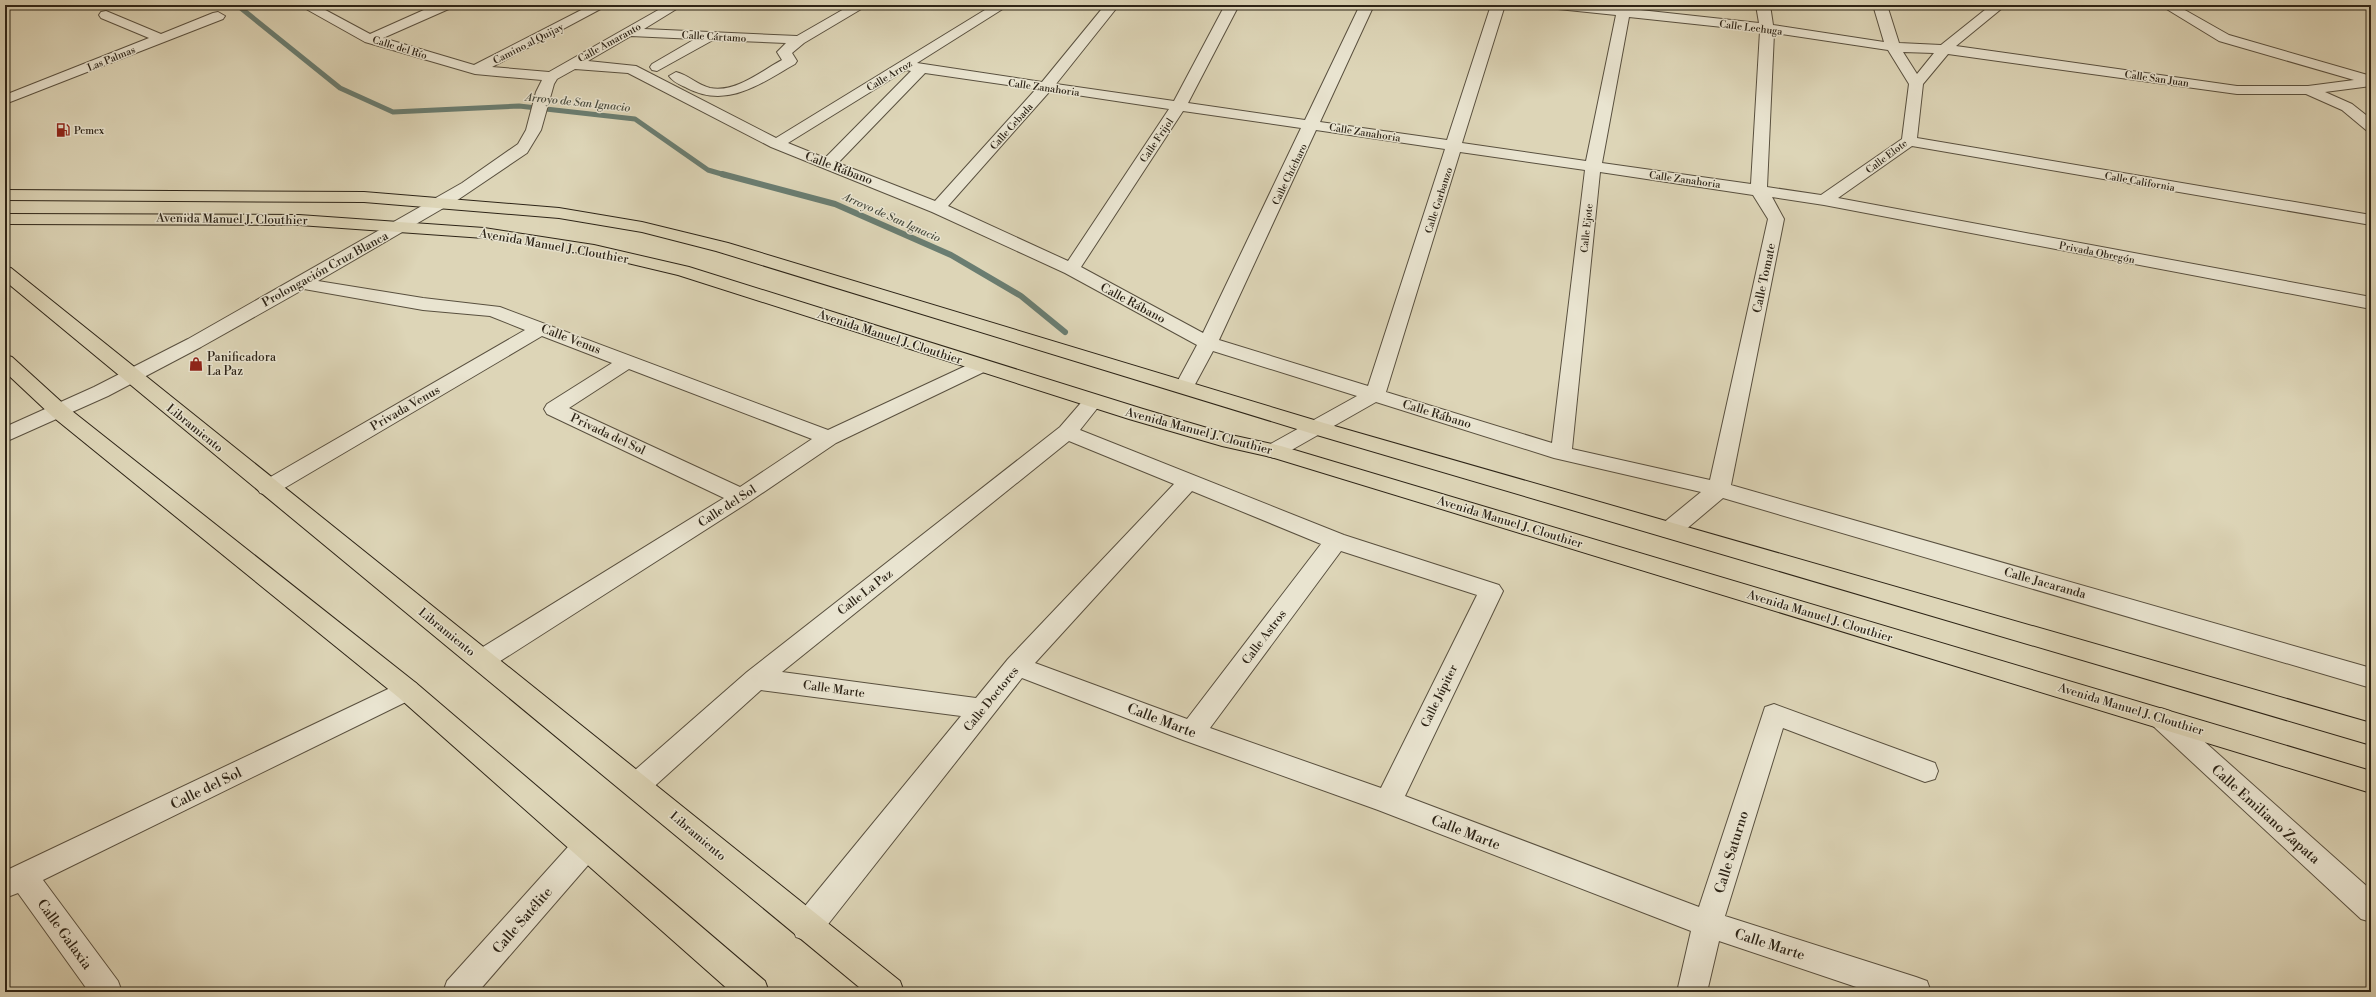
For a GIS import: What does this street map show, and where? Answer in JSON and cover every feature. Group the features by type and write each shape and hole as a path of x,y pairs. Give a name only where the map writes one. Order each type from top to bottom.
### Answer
{"main road":[{"name":"Avenida Manuel J. Clouthier","path":"5,195 364,197 559,213 649,229 722,247 1070,354 1185,386 1317,428 2371,734"},
{"name":"Avenida Manuel J. Clouthier","path":"5,219 215,218 299,220 400,226 484,233 578,247 683,271 1093,401 1229,441 1274,451 2371,782"},
{"name":"Libramiento","path":"5,272 268,488 637,785 889,992"},
{"path":"5,361 60,412 407,690 754,992"}],"street":[{"path":"370,39 446,5"},
{"name":"Camino al Quijay","path":"475,70 601,5"},
{"name":"Calle Amaranto","path":"548,80 570,64 676,5"},
{"path":"712,35 657,68 709,92 724,93 735,91 790,61 784,52 799,40 861,5"},
{"name":"Calle Arroz","path":"776,144 1002,5"},
{"name":"Calle Cebada","path":"938,208 1045,88 1112,5"},
{"name":"Calle Frijol","path":"1071,269 1179,106 1232,5"},
{"name":"Calle Chícharo","path":"1185,386 1208,343 1313,124 1367,5"},
{"name":"Calle Garbanzo","path":"1376,394 1498,5"},
{"name":"Calle Lechuga","path":"1558,5 1624,9 1893,47 1944,49"},
{"path":"1760,190 1767,28 1763,5"},
{"path":"1880,5 1893,47 1916,84 1944,49 1999,5"},
{"path":"2167,5 2224,38 2371,81"},
{"name":"Calle del Río","path":"310,6 370,39 475,70 548,80"},
{"name":"Calle Ejote","path":"1561,453 1593,166 1624,9"},
{"path":"106,15 160,38"},
{"name":"Las Palmas","path":"5,100 218,16"},
{"name":"Calle Cártamo","path":"628,32 799,40"},
{"name":"Calle San Juan","path":"1944,49 2237,90 2308,90 2371,81"},
{"name":"Calle Rábano","path":"570,64 631,69 776,144 829,163 938,208 1071,269 1208,343 1376,394 1561,453 1719,489"},
{"name":"Calle Zanahoria","path":"905,66 1045,88 1313,124 1824,200"},
{"name":"Calle Arroz","path":"829,163 922,68"},
{"name":"Prolongación Cruz Blanca","path":"5,435 60,412 132,376 301,283 476,181 524,147 537,120 548,80"},
{"name":"Calle Elote","path":"1824,200 1908,141 1916,84"},
{"path":"2308,90 2346,107 2371,127"},
{"name":"Calle California","path":"1908,141 2371,220"},
{"name":"Calle Tomate","path":"1719,489 1776,219 1760,190"},
{"name":"Privada Obregón","path":"1824,200 2371,303"},
{"name":"Calle Venus","path":"301,283 423,304 493,311 542,328 829,438"},
{"name":"Privada Venus","path":"268,488 542,328"},
{"name":"Privada del Sol","path":"628,362 554,409 741,497"},
{"name":"Calle del Sol","path":"482,660 741,497 829,438 981,366"},
{"path":"1274,451 1376,394"},
{"name":"Calle La Paz","path":"637,785 756,679 1067,432 1093,401"},
{"path":"1067,432 1336,541"},
{"name":"Calle Doctores","path":"808,927 1017,666 1188,482"},
{"path":"1670,530 1719,489"},
{"name":"Calle Jacaranda","path":"1719,489 2371,678"},
{"name":"Calle Júpiter","path":"1336,541 1490,591 1388,802"},
{"name":"Calle Astros","path":"1192,732 1336,541"},
{"name":"Calle Marte","path":"1017,666 1192,732 1388,802 1708,924 1916,992"},
{"name":"Calle Marte","path":"756,679 983,709"},
{"name":"Calle del Sol","path":"14,881 407,690"},
{"name":"Calle Saturno","path":"1692,992 1708,924 1774,714 1925,771"},
{"name":"Calle Emiliano Zapata","path":"2161,718 2371,909"},
{"name":"Calle Satélite","path":"458,992 586,847"},
{"name":"Calle Galaxia","path":"14,881 107,992"}],"waterway":[{"name":"Arroyo de San Ignacio","path":"237,5 340,88 393,112 519,106 635,119 708,170 725,175"},
{"name":"Arroyo de San Ignacio","path":"722,174 835,204 951,255 1021,296 1065,332"}],"place":[{"name":"Pemex","path":"63,130"},
{"name":"Panificadora La Paz","path":"196,364"}]}
